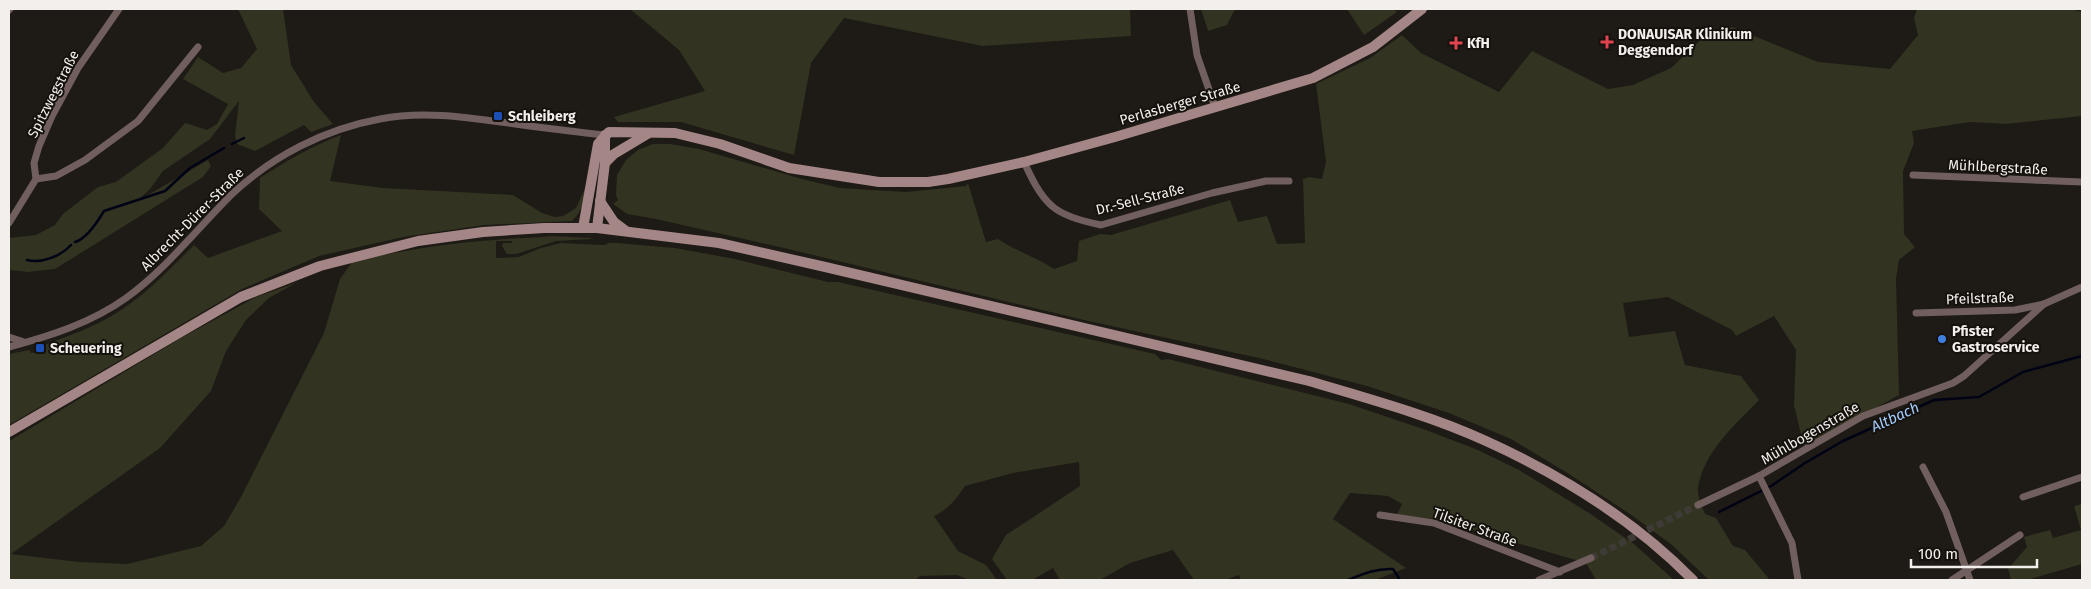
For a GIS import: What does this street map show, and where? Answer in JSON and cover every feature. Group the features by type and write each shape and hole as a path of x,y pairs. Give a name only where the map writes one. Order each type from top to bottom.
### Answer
{"main road":[{"name":"Perlasberger Straße","path":"605,135 615,131 675,134 720,144 789,168 879,182 928,182 948,179 1024,162 1313,78 1373,47 1422,9"},
{"path":"605,163 614,154 650,132"},
{"path":"597,228 605,163 605,135"},
{"path":"583,228 598,144 605,135"},
{"path":"599,201 614,222 627,231"},
{"path":"9,432 242,297 320,266 418,241 483,232 597,228 719,243 1310,381 1373,400 1486,441 1548,473 1648,538 1693,580"}],"street":[{"name":"Spitzwegstraße","path":"9,223 36,179 34,163 52,116 78,68 120,9"},
{"path":"1190,9 1197,55 1215,107"},
{"path":"36,179 56,176 85,160 138,121 198,47"},
{"name":"Albrecht-Dürer-Straße","path":"9,347 73,328 100,315 126,298 196,234 232,195 258,172 275,160 318,137 349,126 382,118 418,115 460,117 605,135"},
{"name":"Dr.-Sell-Straße","path":"1024,162 1033,182 1052,206 1085,222 1100,224 1212,193 1266,181 1289,182"},
{"name":"Mühlbergstraße","path":"1913,175 2082,182"},
{"name":"Mühlbogenstraße","path":"1698,505 1759,476 1863,416 1953,383 2044,304 2082,287"},
{"name":"Pfeilstraße","path":"1916,312 2016,310 2044,304"},
{"path":"9,337 27,342"},
{"path":"1923,467 1946,512 1970,580"},
{"path":"1759,476 1792,543 1798,580"},
{"path":"2023,497 2082,477"},
{"name":"Tilsiter Straße","path":"1380,515 1434,523 1560,572"},
{"path":"1952,580 2020,535"},
{"path":"1540,580 1591,558"}],"green space":[{"path":"238,9 283,9 291,65 314,102 333,124 311,132 304,125 255,151 237,144 235,136 239,101 210,139 163,171 150,189 136,202 208,160 211,166 203,177 55,269 28,272 9,270 9,238 36,235 55,225 63,214 98,187 116,182 163,148 185,123 207,130 217,124 228,104 183,79 198,57 223,73 241,68 257,49"},
{"path":"630,9 1130,9 1131,36 983,46 844,18 811,63 794,155 681,122 618,122 614,117 705,91 679,50"},
{"path":"1201,9 1235,9 1227,25 1208,31"},
{"path":"1347,9 1393,9 1397,12 1364,35"},
{"path":"1917,9 2069,9 2082,12 2082,116 2006,124 1970,122 1912,131 1914,143 1903,171 1904,234 1915,247 1899,260 1896,279 1899,395 1804,447 1794,405 1796,350 1774,316 1736,336 1732,330 1668,297 1623,303 1629,337 1675,331 1685,365 1741,376 1759,400 1714,450 1701,475 1698,491 1705,514 1716,518 1733,546 1745,550 1770,580 1709,580 1672,545 1630,514 1511,439 1449,413 1367,386 1259,358 1084,320 784,248 627,214 613,204 618,200 616,195 617,175 626,160 638,150 653,144 670,144 699,149 840,188 906,192 966,186 968,183 986,242 998,239 1054,269 1077,261 1079,241 1100,234 1111,235 1230,200 1238,222 1267,216 1277,244 1305,243 1303,179 1309,177 1322,179 1326,162 1316,84 1370,58 1402,35 1421,53 1499,92 1532,51 1608,89 1633,85 1671,68 1708,33 1732,27 1818,62 1890,69 1918,35 1914,18"},
{"path":"341,135 330,181 383,188 513,195 542,213 555,217 563,216 576,208 586,186 584,201 579,213 572,221 484,225 403,237 319,256 242,289 9,425 9,354 29,350 31,353 45,350 44,345 78,332 111,316 148,290 194,245 208,258 282,231 259,209 260,178 299,154"},
{"path":"552,236 591,239 556,241 516,254 507,254 502,246 503,243 512,243 512,241 496,241 496,258 519,257 541,248 561,243 605,245 617,243 675,248 735,259 828,282 838,282 1155,354 1161,360 1168,359 1349,404 1478,450 1519,470 1589,513 1634,544 1674,580 1596,580 1586,563 1434,519 1397,515 1402,504 1388,496 1350,493 1333,519 1406,568 1375,580 1241,580 1239,575 1225,580 1194,580 1173,550 1130,563 1100,580 1060,580 1053,568 1032,580 1007,580 992,559 1006,535 1080,486 1079,462 1013,473 965,486 948,507 934,516 958,551 986,565 997,580 969,580 957,575 920,576 915,580 9,580 9,441 183,337 256,297 296,283 269,298 246,320 226,351 211,391 160,448 11,554 79,562 127,564 201,546 224,526 241,497 324,333 340,279 353,261 441,245"},
{"path":"2082,504 2082,564 2027,580 2011,580 2008,569 2027,547 2024,537 2050,530 2053,538 2081,530 2074,506"}],"waterway":[{"path":"232,144 244,138"},
{"path":"75,242 88,234 104,211 165,191 190,168 224,148"},
{"path":"27,260 38,261 50,258 62,253 71,245"},
{"name":"Altbach","path":"1719,512 1771,486 1843,441 1934,400 1979,397 2023,372 2082,356"},
{"name":"Altbach","path":"1348,580 1381,569 1393,569 1400,580"}],"tunnel":[{"path":"1591,558 1698,505"}],"place":[{"name":"DONAUISAR Klinikum Deggendorf","path":"1607,42"},
{"name":"KfH","path":"1456,43"},
{"name":"Schleiberg","path":"498,116"},
{"name":"Pfister Gastroservice","path":"1942,339"},
{"name":"Scheuering","path":"40,348"}]}
